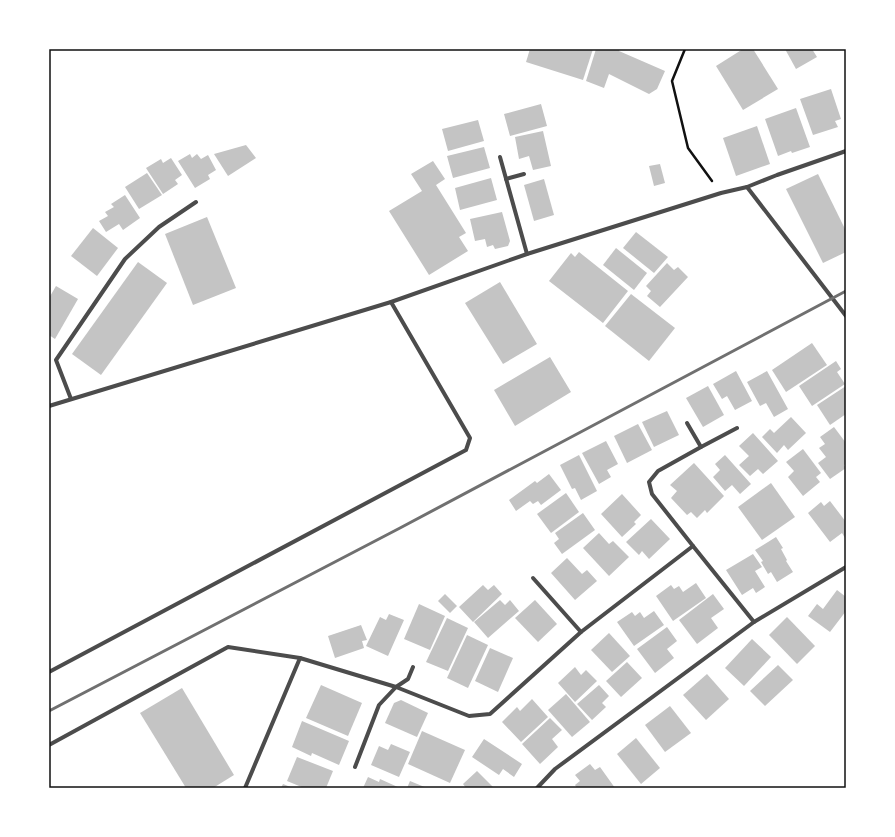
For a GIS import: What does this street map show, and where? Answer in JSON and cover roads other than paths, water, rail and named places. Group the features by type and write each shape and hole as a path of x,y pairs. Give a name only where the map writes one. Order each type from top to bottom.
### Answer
{"street":[{"path":"49,406 391,302 527,254 721,193 747,187 776,174 846,151"},
{"path":"500,157 527,254"},
{"path":"506,179 524,174"},
{"path":"747,187 846,316"},
{"path":"71,399 56,360 125,258 159,227 196,202"},
{"path":"49,672 466,450 470,438 391,302"},
{"path":"687,423 701,446"},
{"path":"737,428 701,446 658,471 649,482 652,494 754,622"},
{"path":"49,745 228,647 300,658 396,687 469,716 490,714 581,632 693,546"},
{"path":"537,788 556,769 754,622 846,567"},
{"path":"533,578 581,632"},
{"path":"245,788 300,658"},
{"path":"355,767 379,705 396,687 408,679 413,667"}],"railway":[{"path":"49,711 400,528 846,291"}]}
